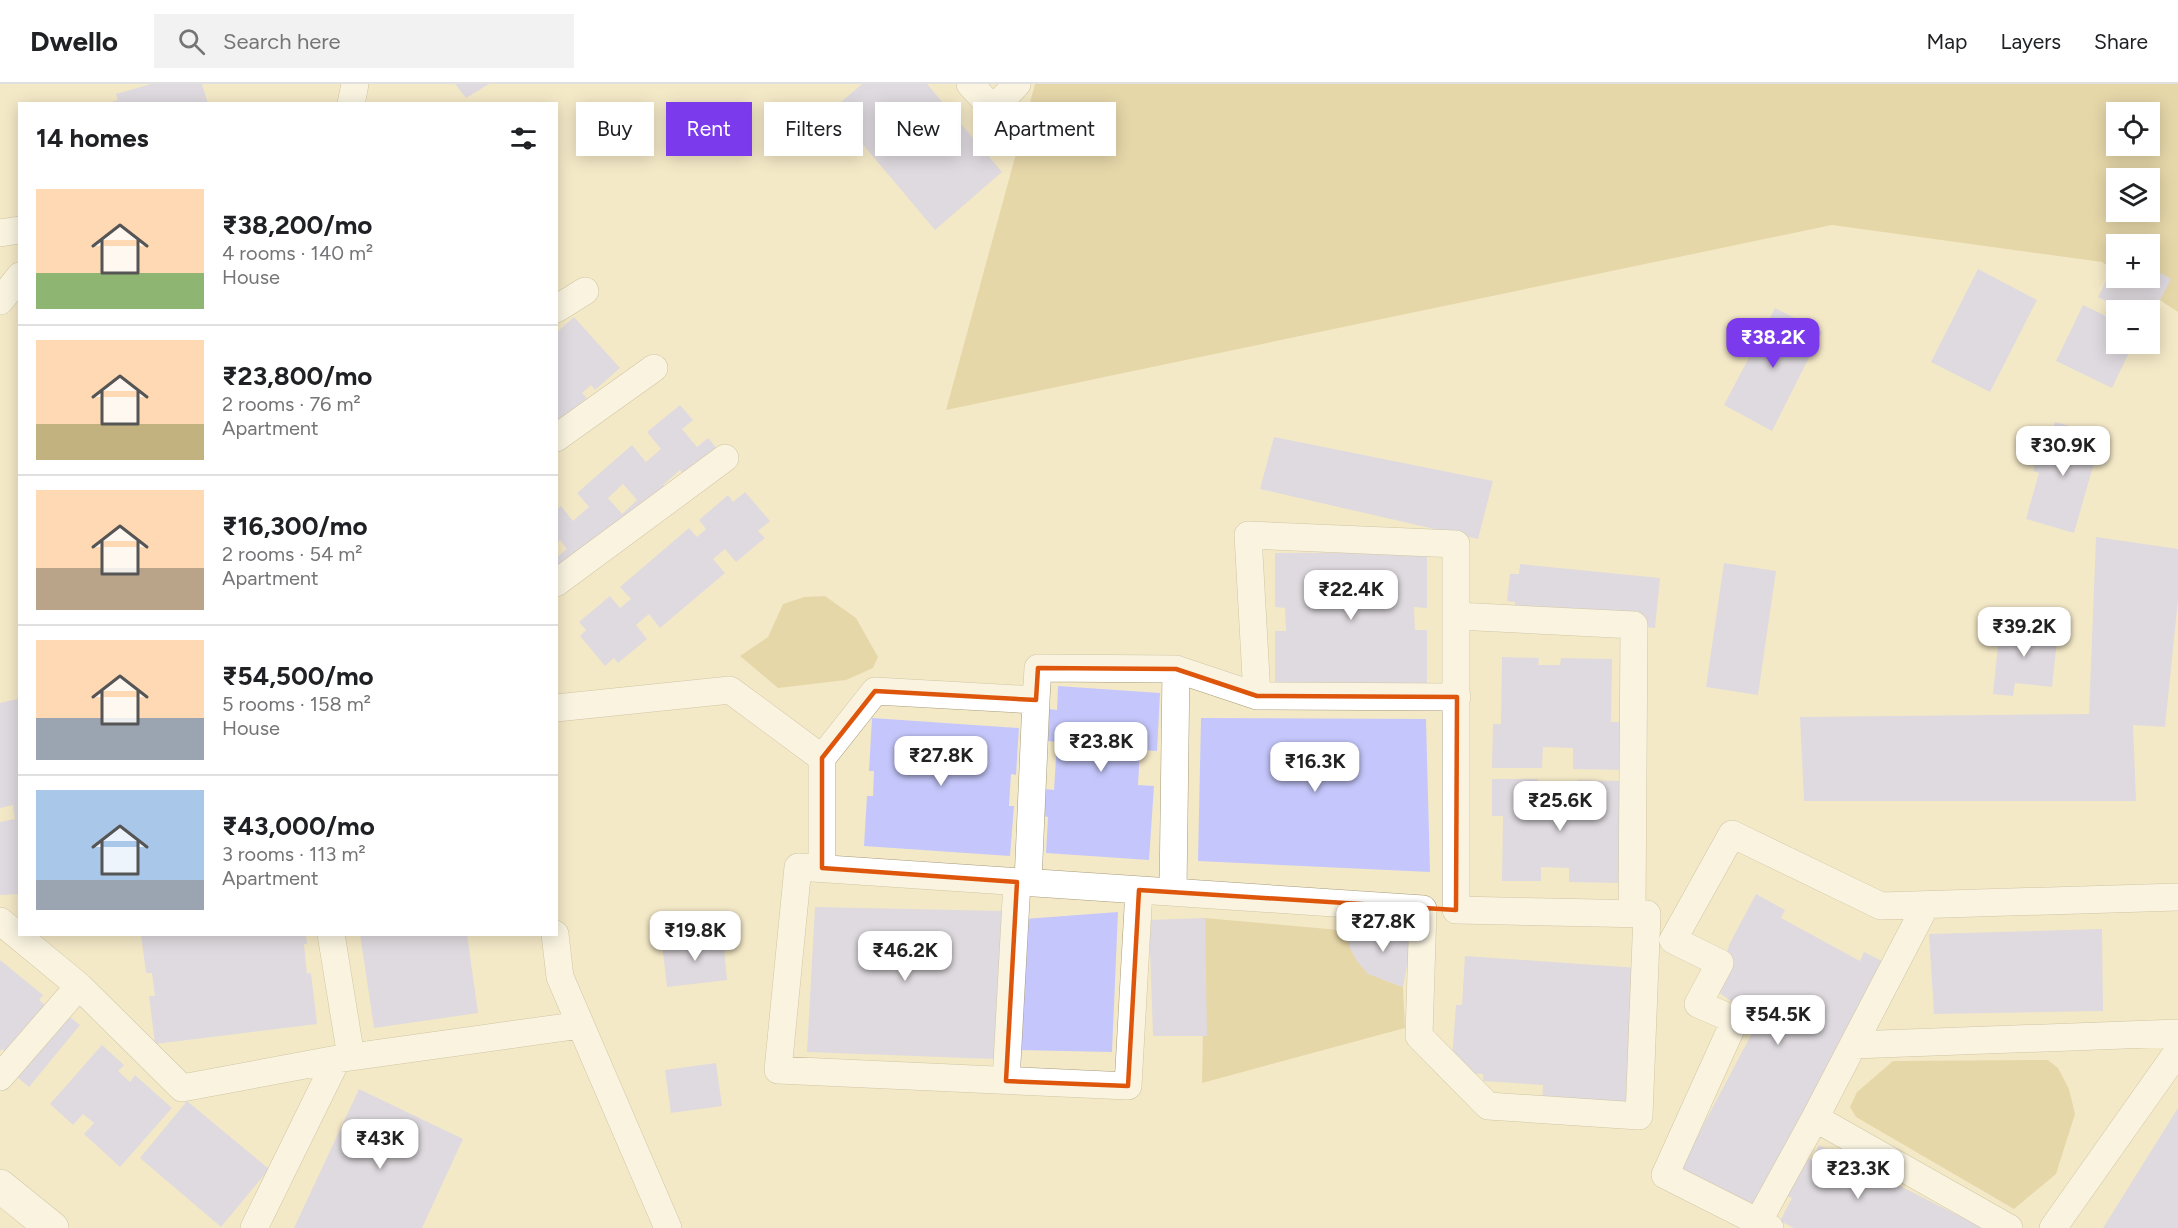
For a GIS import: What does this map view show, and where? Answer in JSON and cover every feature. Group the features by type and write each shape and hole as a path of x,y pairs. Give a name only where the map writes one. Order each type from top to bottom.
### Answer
{"main road":[{"path":"0,1186 51,1228"}],"street":[{"path":"970,84 993,109 1017,84"},
{"path":"0,233 18,230"},
{"path":"0,302 18,279"},
{"path":"558,308 585,291"},
{"path":"558,437 654,368"},
{"path":"558,582 725,458"},
{"path":"1257,696 1248,535 1456,544 1456,910"},
{"path":"1457,616 1634,626 1632,913"},
{"path":"1006,1081 1038,668 1176,669 1257,696 1457,697"},
{"path":"1173,892 1176,669"},
{"path":"558,708 730,690 822,758"},
{"path":"822,868 822,758 874,691 1036,700"},
{"path":"1926,905 1815,1118 1764,1225 1665,1175 1736,1020 1698,1004 1720,963 1673,940 1732,834 1881,906 2178,897"},
{"path":"1139,890 1128,1086 778,1070 798,867 822,868 1423,909 1647,914 1639,1116 1488,1106 1419,1036 1423,909"},
{"path":"21,936 79,986 182,1088 344,1058 581,1025"},
{"path":"254,1228 344,1058 331,936"},
{"path":"555,936 560,977 668,1228"},
{"path":"0,1077 79,986"},
{"path":"1853,1045 2178,1033"},
{"path":"2053,1228 2178,1051"},
{"path":"1815,1118 2009,1228"}],"highlighted area":[{"path":"1038,668 1176,669 1257,696 1457,697 1456,910 1139,890 1128,1086 1006,1081 1017,882 822,868 822,758 875,691 1036,700"}],"shaded area":[{"path":"1035,84 2178,84 2178,312 2141,288 2160,288 2160,234 2106,234 2106,265 2102,262 1832,225 946,410 1015,156 1116,156 1116,102 1030,102"},
{"path":"825,596 856,618 878,657 873,668 846,680 778,688 740,656 768,637 783,604 804,597"},
{"path":"1205,918 1350,931 1354,954 1364,969 1381,979 1403,987 1405,1028 1202,1083"},
{"path":"2048,1060 2058,1068 2069,1089 2075,1114 2056,1174 2014,1209 1856,1117 1850,1107 1857,1092 1893,1061"}],"building":[{"path":"151,84 202,84 207,102 112,102 118,100 116,94"},
{"path":"455,84 489,84 466,98"},
{"path":"862,84 927,84 942,102 875,102 875,156 961,156 961,124 973,138 973,156 988,156 1002,172 935,230 863,145 863,102 841,102"},
{"path":"1978,269 2037,300 1990,392 1931,362"},
{"path":"2160,273 2171,279 2160,300 2106,301 2098,297 2106,281 2106,288 2160,288"},
{"path":"2083,305 2106,316 2106,354 2128,354 2112,388 2056,361"},
{"path":"1775,308 1822,332 1772,431 1724,405"},
{"path":"574,317 620,368 595,390 591,385 582,393 587,398 558,424 558,331"},
{"path":"680,405 693,420 682,429 697,447 708,438 725,458 693,485 680,470 663,485 676,499 575,585 558,564 558,556 567,549 560,540 558,542 558,508 561,506 573,521 589,507 577,493 632,445 646,462 661,449 647,432","holes":["623,484 637,500 622,514 608,498"]},
{"path":"2055,422 2102,435 2074,533 2026,519 2039,473 2033,471 2041,443 2049,445"},
{"path":"1274,437 1493,481 1478,539 1260,489"},
{"path":"745,492 770,521 758,531 765,538 736,562 725,549 713,559 725,573 660,628 649,614 636,625 647,639 618,663 614,658 605,666 580,636 586,630 579,622 610,596 620,608 631,599 620,587 689,528 697,537 706,529 699,520 728,495 733,502"},
{"path":"2096,537 2178,549 2178,600 2165,727 2133,725 2136,801 1804,801 1800,717 2089,714"},
{"path":"1427,552 1427,608 1414,607 1415,630 1427,630 1427,688 1275,689 1275,631 1286,631 1285,608 1275,607 1275,553"},
{"path":"1724,563 1776,571 1758,695 1706,687"},
{"path":"1520,564 1660,578 1655,628 1514,614 1515,602 1507,601 1510,574 1519,574"},
{"path":"2000,625 2058,631 2052,687 2015,683 2013,696 1993,694"},
{"path":"1502,657 1539,658 1538,665 1560,665 1561,658 1612,659 1611,722 1625,722 1624,770 1573,769 1573,748 1543,747 1542,768 1492,768 1493,724 1501,724"},
{"path":"1058,686 1160,693 1157,751 1140,750 1138,785 1154,786 1149,860 1046,853 1048,817 1043,816 1045,789 1054,790 1057,742 1048,741 1049,709 1057,710"},
{"path":"18,699 18,894 0,895 0,822 15,819 13,805 0,808 0,703"},
{"path":"872,718 1019,728 1016,775 1011,774 1009,806 1014,806 1010,856 864,846 867,796 873,796 874,771 869,771"},
{"path":"1201,718 1426,719 1430,872 1198,861"},
{"path":"1492,779 1538,779 1538,806 1578,806 1578,780 1621,781 1620,883 1569,882 1569,868 1541,867 1541,881 1502,881 1503,816 1492,816"},
{"path":"1756,894 1785,910 1781,918 1860,961 1864,952 1890,965 1754,1208 1679,1171 1759,1020 1718,992 1729,945"},
{"path":"815,907 1003,911 995,1059 807,1052"},
{"path":"1118,912 1112,1052 1018,1050 1024,919"},
{"path":"1205,918 1207,1036 1153,1036 1149,920"},
{"path":"1414,928 1403,987 1368,974 1350,948 1350,931"},
{"path":"2102,929 2103,1011 1934,1014 1929,934"},
{"path":"141,936 306,936 307,944 304,944 307,974 311,973 317,1024 155,1044 149,996 155,996 152,973 146,973"},
{"path":"360,936 467,936 478,1013 374,1028"},
{"path":"723,937 727,980 667,987 662,943"},
{"path":"1465,956 1638,968 1628,1112 1542,1106 1543,1085 1483,1081 1483,1074 1459,1073 1452,1059 1456,1005 1462,1005"},
{"path":"0,960 43,995 39,1000 49,1008 53,1004 80,1025 29,1087 5,1067 12,1058 2,1049 0,1051"},
{"path":"102,1045 124,1065 118,1071 130,1082 135,1075 172,1108 120,1167 84,1134 94,1123 83,1114 73,1125 50,1104"},
{"path":"716,1063 722,1106 671,1113 665,1070"},
{"path":"359,1089 463,1139 422,1228 294,1228"},
{"path":"187,1101 269,1169 221,1227 140,1158"},
{"path":"2178,1108 2178,1228 2103,1228"},
{"path":"1819,1145 1983,1228 1794,1228 1780,1221 1792,1198 1787,1196 1806,1157 1812,1160"}]}
